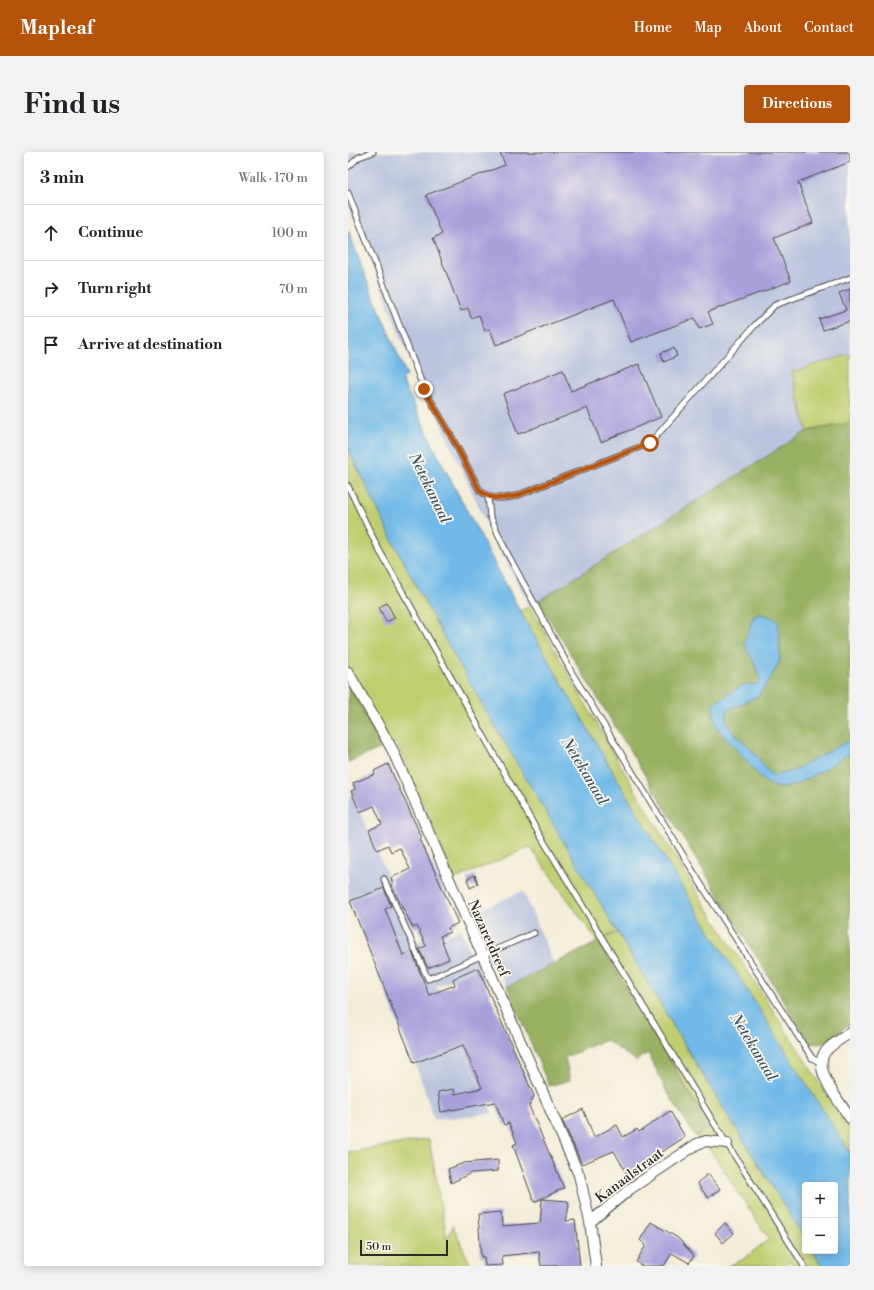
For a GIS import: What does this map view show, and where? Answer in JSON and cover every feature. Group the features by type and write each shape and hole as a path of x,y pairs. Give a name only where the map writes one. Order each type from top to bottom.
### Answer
{"street":[{"name":"Nazaretdreef","path":"348,672 392,748 579,1175 590,1222"},
{"path":"850,1032 825,1052 821,1063 824,1077 850,1118"},
{"name":"Kanaalstraat","path":"596,1266 590,1222 630,1189 696,1144 706,1141 727,1143"}],"lane":[{"path":"348,167 359,157 373,152"},
{"path":"348,193 424,389 448,430 480,491 488,497 499,499 516,496 650,443 775,305 850,278"},
{"path":"348,486 378,548 535,827 727,1143 804,1266"},
{"path":"488,497 490,516 506,551 572,673 699,882 812,1058 821,1063"},
{"path":"384,878 428,979 534,933"}],"shaded area":[{"path":"348,152 850,152 850,354 792,372 807,431 530,606 490,531 402,340 348,203"},
{"path":"352,795 417,942 439,933 442,938 461,929 471,954 489,947 475,912 523,891 554,964 507,987 495,961 436,986 492,1113 434,1120 422,1082 348,895 348,799"}],"green space":[{"path":"850,354 850,423 807,431 792,372"},
{"path":"850,423 850,740 791,772 772,776 751,749 730,729 726,720 728,710 758,696 777,668 780,660 780,631 772,617 761,614 754,616 749,633 750,648 760,680 757,684 743,685 713,705 740,751 764,781 774,787 793,785 850,753 850,1024 830,1039 819,1044 808,1041 538,601 807,431"},
{"path":"348,448 391,537 437,625 617,931 605,938 618,933 699,1069 802,1234 802,1254 815,1254 822,1266 793,1266 790,1261 783,1266 728,1266 742,1260 769,1239 709,1148 696,1137 710,1127 598,942 530,847 455,879 396,743 382,748 348,682"},
{"path":"530,606 622,768 693,886 850,1130 850,1153 685,892 614,774 520,611"},
{"path":"348,682 382,748 348,762"},
{"path":"598,942 710,1128 696,1137 667,1092 648,1053 636,1061 606,1040 565,1057 570,1080 549,1086 507,987"},
{"path":"429,1139 447,1239 453,1226 471,1266 348,1266 348,1152"}],"water":[{"name":"Netekanaal","path":"348,230 365,276 407,376 401,378 435,450 520,611 614,774 685,892 850,1153 850,1266 822,1266 815,1254 838,1254 838,1182 802,1182 802,1234 699,1069 484,708 437,625 391,537 348,448"},
{"path":"761,614 772,617 778,622 780,660 771,678 758,696 728,710 726,720 730,729 751,749 772,776 791,772 850,740 850,753 807,779 797,784 781,788 774,787 764,781 715,724 713,704 743,685 757,684 760,680 756,667 744,642 754,616"}],"building":[{"path":"500,152 850,152 850,162 798,182 813,223 774,238 791,281 708,312 713,324 699,329 695,318 631,342 614,299 496,345 490,329 485,331 479,315 471,318 468,308 461,311 433,238 442,234 426,195 505,165"},
{"path":"850,289 850,321 823,330 819,319 846,310 839,293"},
{"path":"674,348 677,356 664,362 661,353"},
{"path":"639,364 661,417 601,442 587,408 518,434 503,394 563,370 571,391"},
{"path":"387,603 395,618 386,622 379,607"},
{"path":"388,764 422,838 420,839 458,923 448,928 450,932 440,936 449,959 428,968 419,949 426,946 417,926 413,928 391,885 393,884 391,878 410,869 400,848 391,852 388,845 377,850 369,830 382,824 374,806 360,812 351,791 355,789 353,783 375,774 374,771"},
{"path":"475,875 478,884 470,888 467,879"},
{"path":"384,888 391,906 385,909 403,955 412,952 429,995 455,985 453,979 478,968 534,1096 529,1106 564,1188 534,1202 513,1145 517,1143 509,1123 504,1125 495,1102 441,1112 438,1092 454,1089 455,1094 482,1088 463,1045 414,1063 350,901"},
{"path":"583,1109 594,1137 617,1125 623,1137 637,1129 639,1132 670,1111 685,1137 627,1174 614,1151 582,1164 562,1120"},
{"path":"498,1160 498,1171 471,1173 451,1183 448,1169 464,1163"},
{"path":"708,1174 720,1189 708,1198 697,1183"},
{"path":"542,1199 568,1201 569,1206 566,1221 575,1220 580,1266 541,1266 539,1252 502,1256 503,1265 485,1266 484,1257 481,1257 478,1214 501,1212 502,1226 540,1223"},
{"path":"651,1222 678,1238 694,1256 689,1263 672,1253 664,1266 642,1266 636,1262 646,1245 640,1240"},
{"path":"725,1223 734,1233 723,1243 715,1233"}],"route":[{"path":"424,389 448,430 480,491 488,497 499,499 516,496 650,443"}]}
